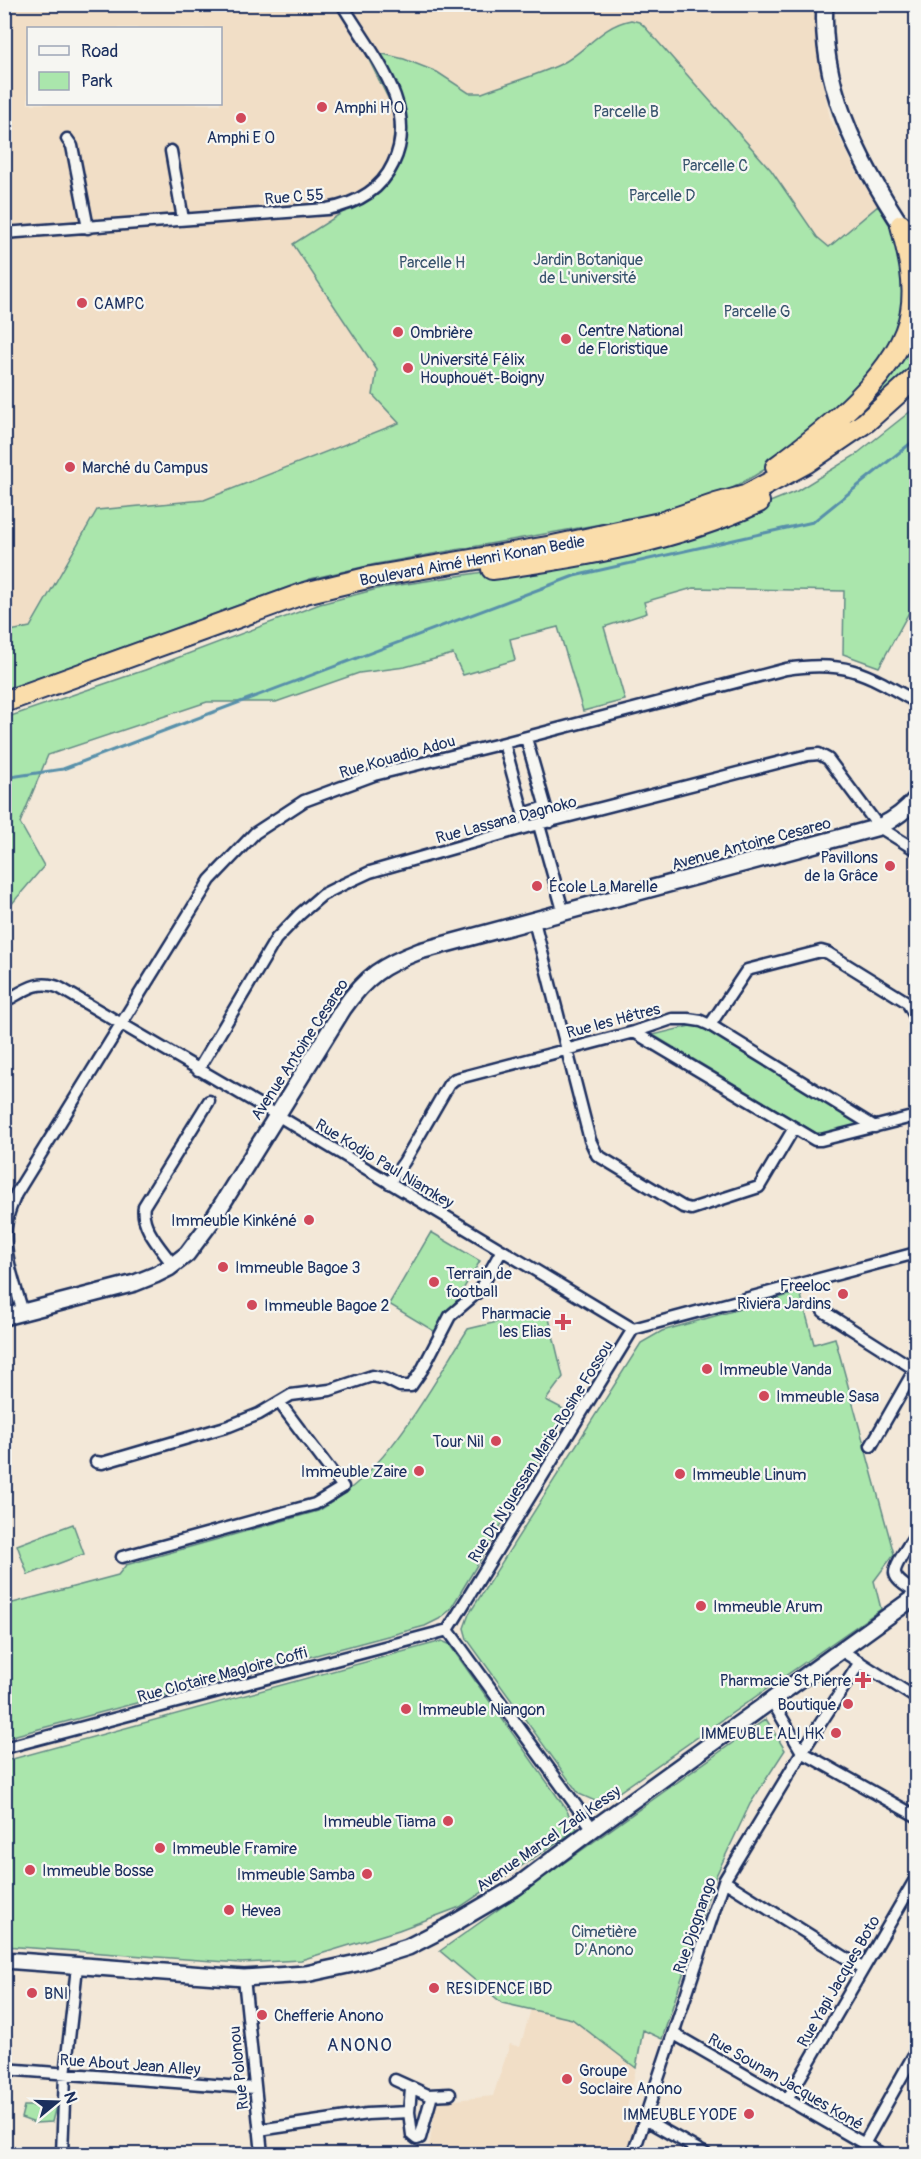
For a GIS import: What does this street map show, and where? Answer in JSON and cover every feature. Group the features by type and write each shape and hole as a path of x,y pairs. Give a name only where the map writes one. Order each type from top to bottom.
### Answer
{"highway":[{"path":"716,504 758,479 810,443 858,399 881,374 897,348 914,310 912,273 901,225"},
{"name":"Boulevard Aimé Henri Konan Bedie","path":"4,702 305,593 371,577 553,546 639,528 745,496 806,463 866,422 916,377"},
{"name":"Boulevard Aimé Henri Konan Bedie","path":"4,714 143,666 301,607 380,586 606,551 662,537 736,512 816,472 875,431 916,396"}],"street":[{"name":"Rue C 55","path":"4,233 327,210 349,205 378,186 398,155 402,138 402,121 390,85 342,4"},
{"path":"825,4 824,22 829,70 841,112 860,153 916,247"},
{"path":"67,139 72,146 88,228"},
{"path":"171,151 183,219"},
{"name":"Rue Kouadio Adou","path":"23,1312 12,1278 5,1234 16,1194 210,880 255,833 303,801 374,775 526,738 786,669 809,666 849,669 871,676 916,702"},
{"path":"526,738 546,807 539,824 564,914"},
{"path":"504,743 524,814 539,824"},
{"name":"Rue Lassana Dagnoko","path":"198,1070 276,939 322,895 370,872 539,824 819,754 835,767 879,827"},
{"name":"Avenue Antoine Cesareo","path":"4,1317 135,1283 173,1265 187,1254 201,1237 353,994 377,971 391,962 420,951 564,914 879,827 893,820 916,798"},
{"path":"524,814 546,807"},
{"path":"879,827 916,850"},
{"path":"534,921 590,1140 597,1155 683,1207 691,1209 759,1187 794,1128"},
{"path":"710,1025 747,970 821,951 828,953 907,1002 912,1007 916,1018"},
{"name":"Rue Kodjo Paul Niamkey","path":"4,1002 41,983 51,984 277,1115 633,1329"},
{"name":"Rue les Hêtres","path":"389,1183 404,1162 449,1084 455,1079 672,1020 688,1019 710,1025 875,1127"},
{"path":"634,1032 815,1140 916,1116"},
{"path":"173,1265 146,1226 142,1215 144,1206 209,1101"},
{"path":"96,1462 102,1463 229,1426 259,1414 291,1395 345,1387 367,1377 386,1379 405,1387 411,1386 422,1370 450,1316 479,1291 502,1250"},
{"name":"Rue Dr N'guessan Marie-Rosine Fossou","path":"448,1630 633,1329 913,1256"},
{"path":"823,1311 916,1370 871,1446"},
{"path":"122,1557 315,1504 343,1487 279,1402"},
{"path":"916,1533 896,1566 895,1573 899,1580 916,1594"},
{"name":"Avenue Marcel Zadi Kessy","path":"4,1960 244,1978 306,1974 357,1963 408,1947 516,1887 593,1828 842,1651 916,1594"},
{"path":"448,1630 593,1828"},
{"name":"Rue Clotaire Magloire Coffi","path":"4,1748 448,1630"},
{"path":"842,1651 916,1698"},
{"name":"Rue Djognango","path":"633,2154 724,1881 860,1662"},
{"path":"772,1701 802,1752 916,1816"},
{"name":"Rue Yapi Jacques Boto","path":"787,2100 916,1878"},
{"path":"724,1881 862,1968"},
{"path":"62,2154 65,2075 76,1967"},
{"name":"Rue Polonou","path":"244,1978 262,2154"},
{"name":"Rue Sounan Jacques Koné","path":"674,2034 882,2154"},
{"path":"864,2144 916,2051"},
{"name":"Rue About Jean Alley","path":"4,2069 254,2088"},
{"path":"395,2080 411,2089 432,2095 450,2094"},
{"path":"411,2089 409,2112 412,2135 417,2139 420,2138 432,2095"},
{"path":"259,2130 367,2114 409,2112"},
{"path":"644,2119 706,2154"}],"shaded area":[{"name":"Université Félix Houphouët-Boigny","path":"4,5 814,5 818,60 830,118 860,179 878,206 829,247 204,500 97,510 29,627 5,632"},
{"name":"Groupe Soclaire Anono","path":"531,2009 572,2019 636,2068 627,2108 639,2113 626,2154 428,2154 436,2102 493,2096 510,2044 520,2047"}],"green space":[{"name":"Jardin Botanique de L'université","path":"631,20 644,26 771,170 817,237 829,247 878,206 894,232 900,251 905,313 876,371 772,465 713,499 657,514 376,564 310,579 5,690 5,632 30,627 97,510 204,500 399,423 373,395 377,370 293,244 370,195 392,156 395,120 390,102 367,56 375,52 404,59 437,72 469,93 482,93 561,64 602,33"},
{"path":"916,321 916,366 894,390 839,436 812,447"},
{"path":"916,407 916,609 912,607 879,667 843,654 844,591 693,588 644,602 647,613 604,627 625,700 583,711 558,627 510,639 515,660 463,675 453,654 405,667 359,673 276,702 207,702 48,755 20,823 44,866 5,912 5,718 145,670 320,604 381,588 560,560 738,515 797,491 854,456"},
{"path":"698,1024 867,1124 821,1136 653,1035"},
{"name":"Terrain de football","path":"431,1232 480,1261 437,1333 389,1304"},
{"path":"800,1292 814,1344 835,1338 894,1554 874,1581 881,1609 602,1804 579,1794 467,1639 464,1628 469,1614 641,1343 662,1331"},
{"path":"547,1310 563,1377 546,1400 569,1412 450,1610 439,1619 425,1626 5,1738 5,1605 118,1575 126,1565 318,1511 343,1495 385,1454 421,1405 468,1329"},
{"path":"73,1524 84,1554 28,1575 17,1545"},
{"path":"442,1641 449,1644 564,1806 577,1829 460,1907 399,1930 301,1960 241,1963 5,1946 5,1761"},
{"name":"Cimetière D'Anono","path":"766,1719 785,1750 750,1804 713,1882 662,2039 643,2030 636,2068 572,2019 502,2003 440,1951"},
{"path":"24,2106 56,2106 52,2122 35,2123 21,2118"}],"waterway":[{"path":"4,778 63,769 574,576 813,522 916,439"}],"place":[{"name":"Amphi H 0","path":"322,107"},
{"name":"Amphi E 0","path":"241,118"},
{"name":"CAMPC","path":"82,303"},
{"name":"Ombrière","path":"398,332"},
{"name":"Centre National de Floristique","path":"566,339"},
{"name":"Université Félix Houphouët-Boigny","path":"408,368"},
{"name":"Marché du Campus","path":"70,467"},
{"name":"Pavillons de la Grâce","path":"890,866"},
{"name":"École La Marelle","path":"537,886"},
{"name":"Immeuble Kinkéné","path":"309,1220"},
{"name":"Immeuble Bagoe 3","path":"223,1267"},
{"name":"Terrain de football","path":"434,1282"},
{"name":"Freeloc Riviera Jardins","path":"843,1294"},
{"name":"Immeuble Bagoe 2","path":"252,1305"},
{"name":"Pharmacie les Elias","path":"563,1322"},
{"name":"Immeuble Vanda","path":"707,1369"},
{"name":"Immeuble Sasa","path":"764,1396"},
{"name":"Tour Nil","path":"496,1441"},
{"name":"Immeuble Zaire","path":"419,1471"},
{"name":"Immeuble Linum","path":"680,1474"},
{"name":"Immeuble Arum","path":"701,1606"},
{"name":"Pharmacie St Pierre","path":"863,1680"},
{"name":"Boutique","path":"848,1704"},
{"name":"Immeuble Niangon","path":"406,1709"},
{"name":"IMMEUBLE ALI HK","path":"836,1733"},
{"name":"Immeuble Tiama","path":"448,1821"},
{"name":"Immeuble Framire","path":"160,1848"},
{"name":"Immeuble Bosse","path":"30,1870"},
{"name":"Immeuble Samba","path":"367,1874"},
{"name":"Hevea","path":"229,1910"},
{"name":"RESIDENCE IBD","path":"434,1988"},
{"name":"BNI","path":"32,1993"},
{"name":"Chefferie Anono","path":"262,2015"},
{"name":"Groupe Soclaire Anono","path":"567,2079"},
{"name":"IMMEUBLE YODE","path":"749,2114"}],"district":[{"name":"ANONO","path":"360,2045"}],"park label":[{"name":"Parcelle B","path":"626,111"},
{"name":"Parcelle C","path":"715,165"},
{"name":"Parcelle D","path":"662,195"},
{"name":"Parcelle H","path":"432,262"},
{"name":"Parcelle G","path":"757,311"}]}
